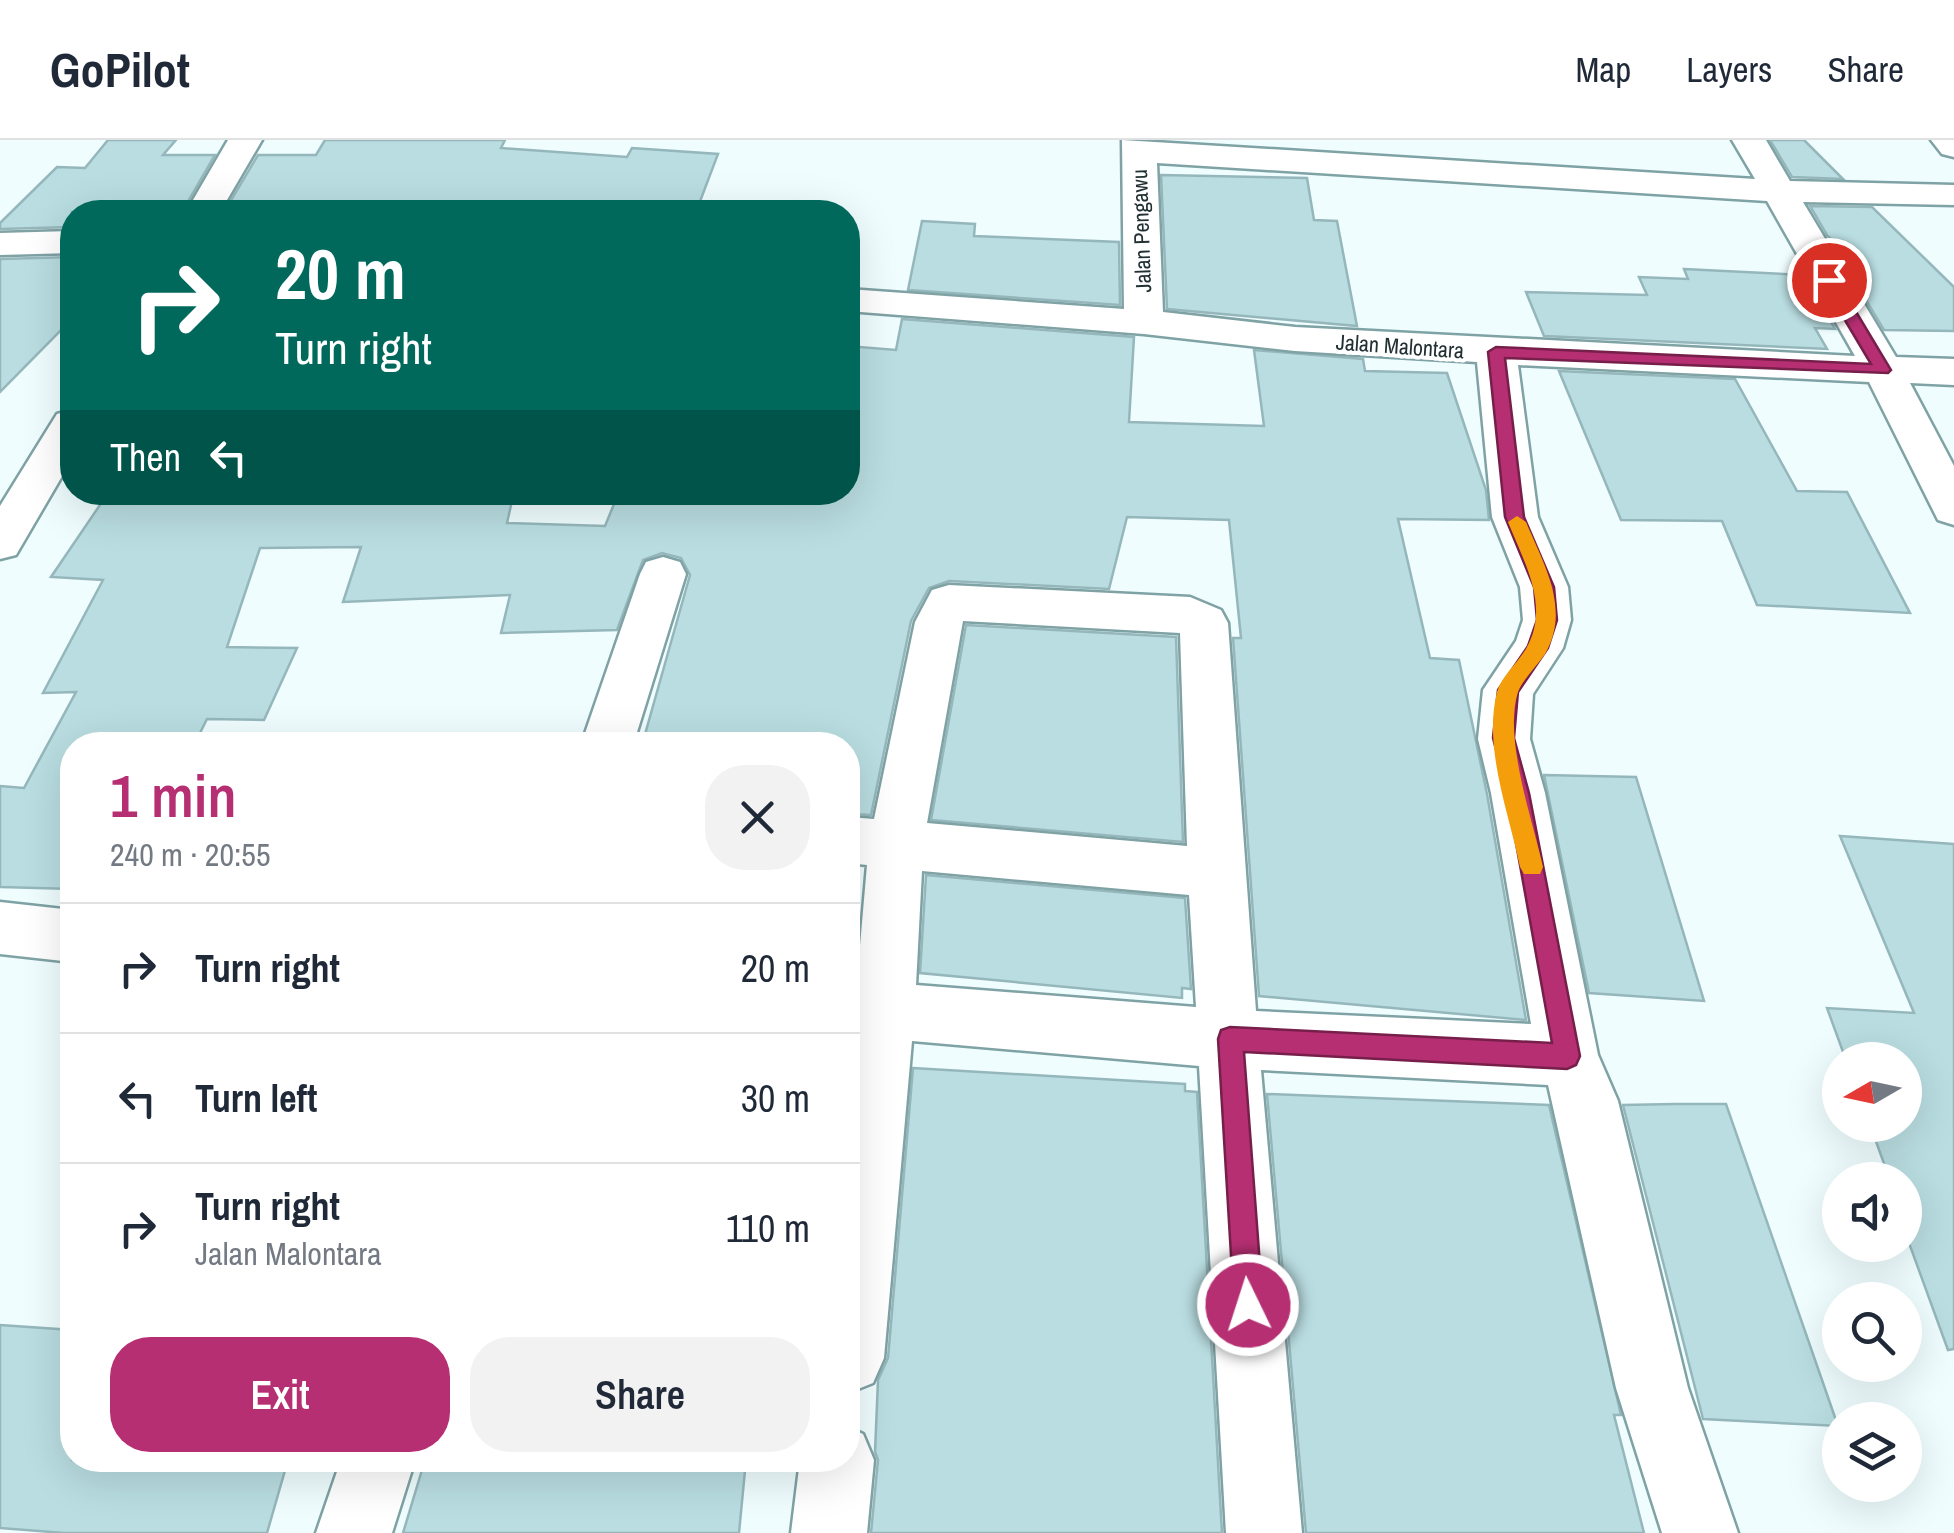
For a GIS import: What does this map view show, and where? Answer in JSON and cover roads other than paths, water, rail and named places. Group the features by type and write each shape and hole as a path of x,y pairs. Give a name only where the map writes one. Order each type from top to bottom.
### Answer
{"street":[{"path":"210,200 246,140"},
{"path":"1749,140 1775,191 1882,370 1954,509"},
{"path":"1948,140 1954,148"},
{"path":"1138,146 1775,191 1954,195"},
{"name":"Jalan Pengawu","path":"1138,146 1144,322"},
{"path":"0,244 60,242"},
{"name":"Jalan Malontara","path":"860,301 1144,322 1295,340 1954,372"},
{"path":"1496,352 1515,517 1544,587 1547,620 1538,648 1508,690 1504,738 1518,793 1567,1056 1586,1101 1652,1388 1700,1533"},
{"path":"0,543 60,444"},
{"path":"610,732 663,574"},
{"path":"860,1125 872,842 939,622 949,603 1190,615 1204,623 1216,873 1264,1533"},
{"path":"872,842 1216,873"},
{"path":"0,928 60,935"},
{"path":"866,1008 1230,1039 1567,1056"},
{"path":"354,1533 374,1472"},
{"path":"829,1533 836,1472"}]}
